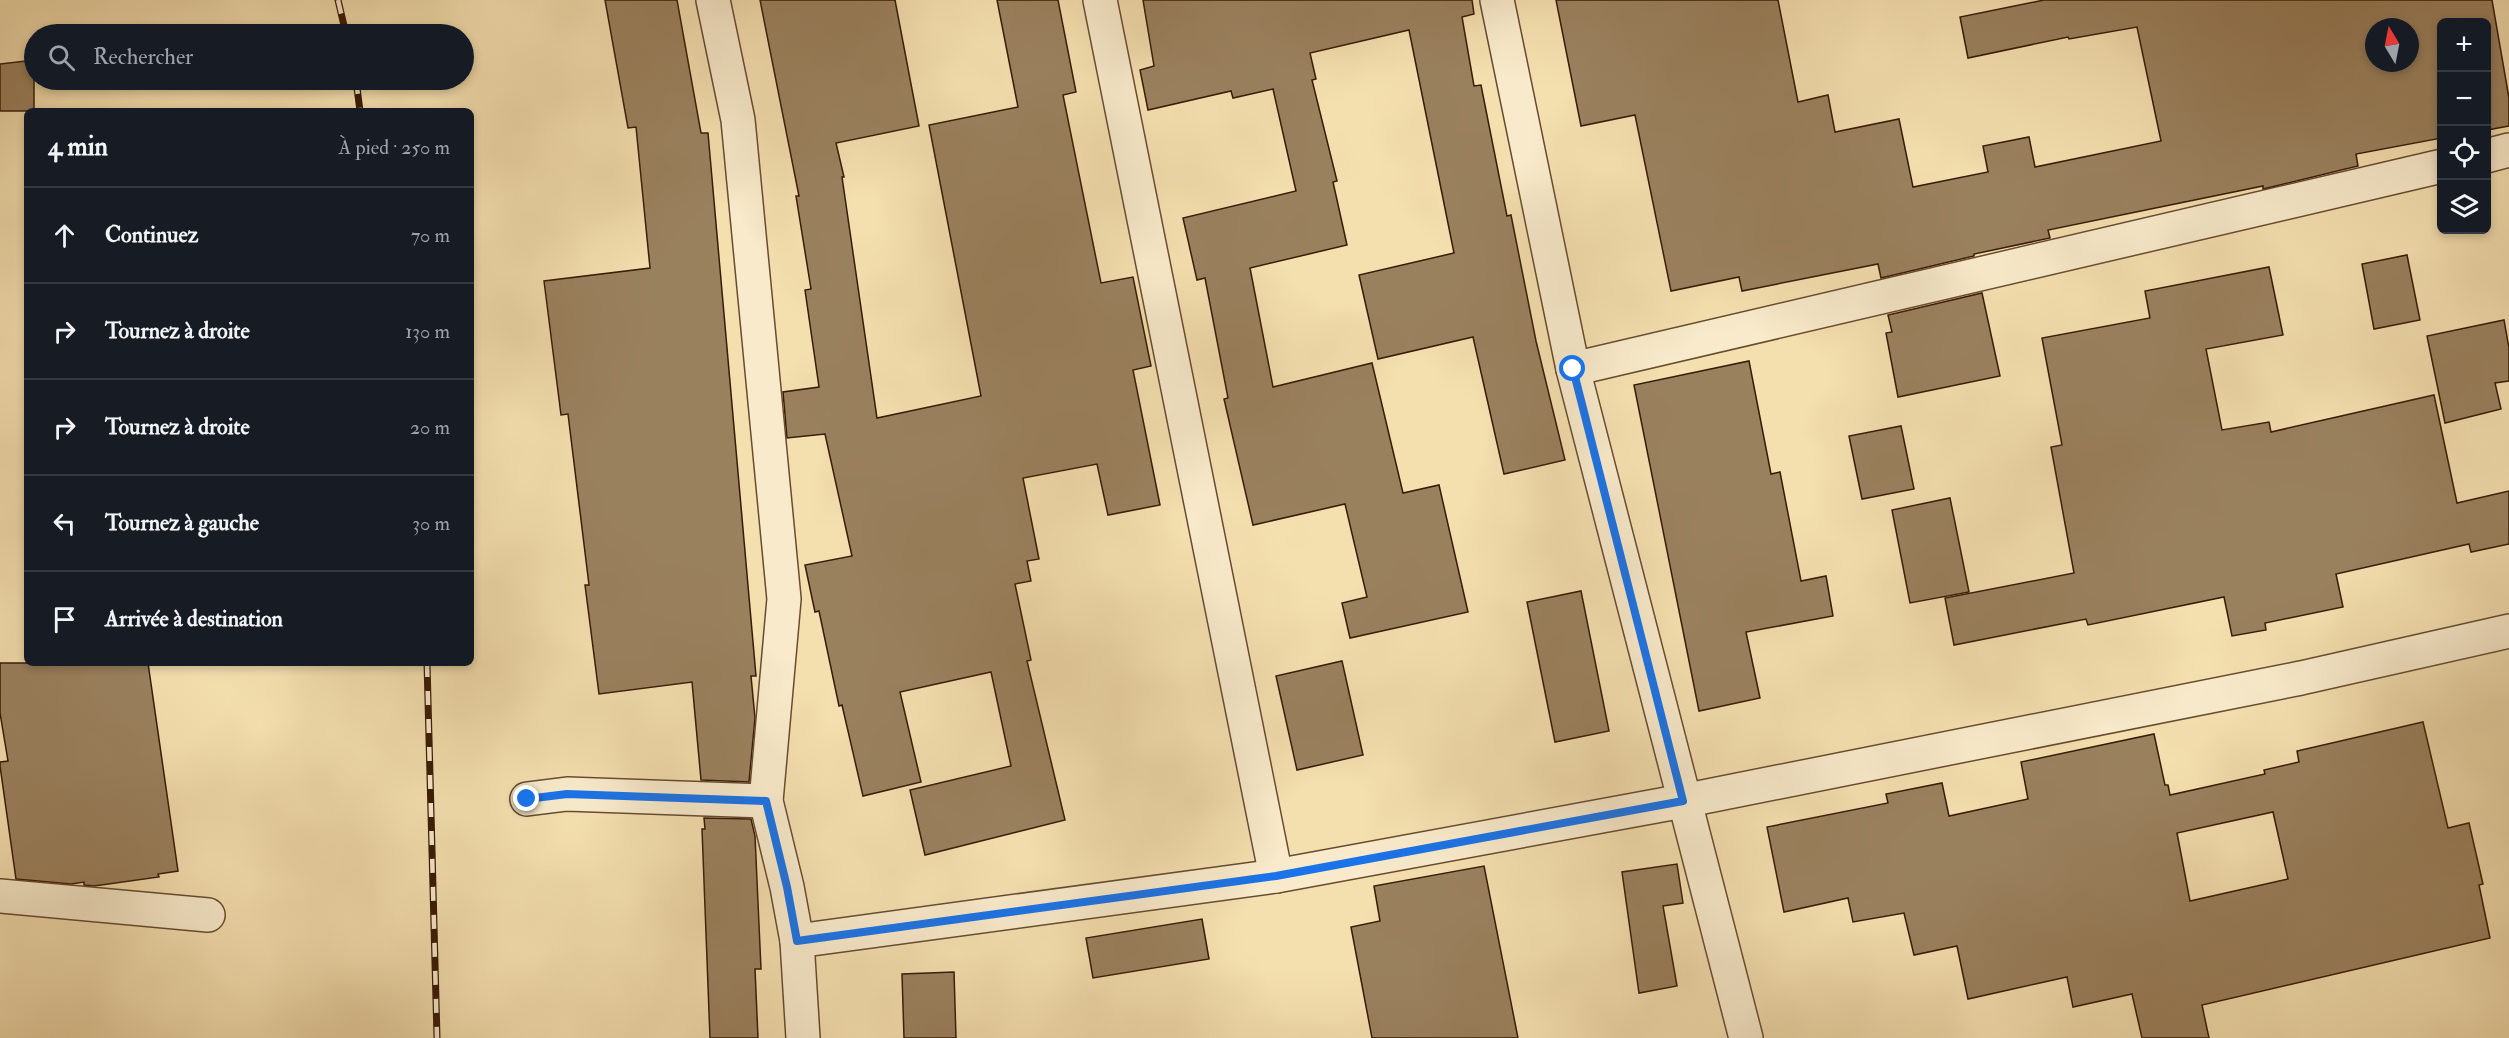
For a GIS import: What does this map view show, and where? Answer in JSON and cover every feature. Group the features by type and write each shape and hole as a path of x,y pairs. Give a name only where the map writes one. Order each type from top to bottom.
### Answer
{"street":[{"path":"713,0 738,120 784,599 766,801 787,887 797,941 803,1038"},
{"path":"1100,0 1276,876"},
{"path":"1497,0 1573,369 1746,1038"},
{"path":"2491,155 2509,150"},
{"path":"1573,369 2437,167"},
{"path":"797,941 1276,876 1683,801 2301,678 2509,631"},
{"path":"527,799 567,794 766,801"},
{"path":"0,896 208,915"}],"building":[{"path":"605,0 677,0 701,133 708,133 756,676 751,676 755,718 749,782 701,780 692,682 599,694 585,585 589,585 568,414 561,415 544,281 650,268 636,127 628,128"},
{"path":"760,0 895,0 919,126 836,143 844,177 842,177 877,418 981,396 929,125 1018,107 997,0 1058,0 1076,92 1063,95 1101,283 1133,277 1151,366 1133,370 1160,505 1108,515 1097,464 1023,478 1039,559 1027,561 1031,581 1015,584 1031,660 1027,661 1065,820 925,855 910,790 1011,766 991,672 900,692 921,782 863,796 842,705 839,706 819,611 815,612 805,565 852,556 825,434 787,438 783,392 819,387 805,290 811,289 796,196 799,196"},
{"path":"1143,0 1472,0 1474,14 1462,17 1474,86 1481,85 1507,216 1511,215 1536,341 1565,460 1504,474 1473,337 1378,359 1359,275 1454,253 1409,30 1310,53 1316,79 1312,80 1337,181 1333,182 1347,245 1250,268 1273,387 1372,363 1403,493 1439,485 1468,612 1350,638 1342,603 1367,597 1345,504 1253,525 1224,399 1228,398 1205,278 1197,280 1183,218 1296,191 1273,89 1233,98 1231,91 1148,110 1140,70 1154,66"},
{"path":"1556,0 1778,0 1798,102 1828,95 1835,132 1899,119 1913,187 1988,172 1983,146 2029,137 2035,167 2161,141 2137,27 2069,39 2068,37 1968,58 1960,17 2044,0 2492,0 2509,98 2509,126 2491,129 2491,18 2437,18 2437,139 2356,154 2358,166 2263,189 2263,186 2048,230 2050,238 1974,254 1974,256 1881,278 1878,264 1742,291 1739,277 1671,291 1635,115 1581,126"},
{"path":"24,61 24,90 34,90 34,108 24,108 24,111 0,111 0,64"},
{"path":"2407,255 2420,320 2374,329 2362,264"},
{"path":"2269,267 2283,335 2206,349 2222,430 2269,422 2271,432 2434,395 2457,503 2509,491 2509,544 2471,552 2469,544 2336,574 2343,607 2265,623 2266,630 2232,636 2224,597 2088,625 2086,619 1954,645 1945,598 2074,573 2051,447 2062,445 2042,338 2150,318 2145,291"},
{"path":"1982,293 2000,376 1898,397 1886,333 1892,332 1888,315"},
{"path":"2504,320 2509,348 2509,381 2495,383 2501,409 2445,423 2427,336"},
{"path":"1749,361 1771,474 1780,472 1801,581 1826,576 1833,616 1746,632 1760,698 1699,711 1634,385"},
{"path":"1901,426 1914,489 1862,499 1849,436"},
{"path":"1950,498 1969,592 1910,603 1892,510"},
{"path":"1581,591 1609,731 1555,742 1527,602"},
{"path":"1342,661 1363,755 1297,770 1276,676"},
{"path":"0,663 24,663 24,666 148,666 178,871 158,874 159,877 94,886 84,885 84,882 71,884 16,879 0,766 0,762 8,761 0,713"},
{"path":"2423,722 2448,828 2469,823 2483,884 2479,885 2490,938 2202,1005 2209,1038 2142,1038 2132,994 2073,1007 2067,977 1968,999 1957,946 1914,955 1904,913 1853,922 1848,898 1784,912 1767,827 1888,803 1886,794 1942,783 1949,816 2028,799 2021,762 2154,734 2165,785 2168,785 2170,795 2265,774 2264,770 2299,762 2297,751","holes":["2273,812 2288,879 2190,901 2177,833"]},
{"path":"704,818 751,819 755,836 761,969 755,969 758,1038 710,1038 702,829 705,829"},
{"path":"1677,864 1683,903 1663,906 1677,986 1639,993 1622,872"},
{"path":"1484,866 1518,1038 1372,1038 1351,927 1380,921 1374,886"},
{"path":"1202,919 1209,959 1093,978 1086,938"},
{"path":"954,972 956,1038 904,1038 902,974"}],"railway":[{"path":"338,0 344,24"},
{"path":"357,90 360,108"},
{"path":"427,666 437,1038"}],"route":[{"path":"527,799 567,794 766,801 787,887 797,941 1276,876 1683,801 1573,369"}]}
